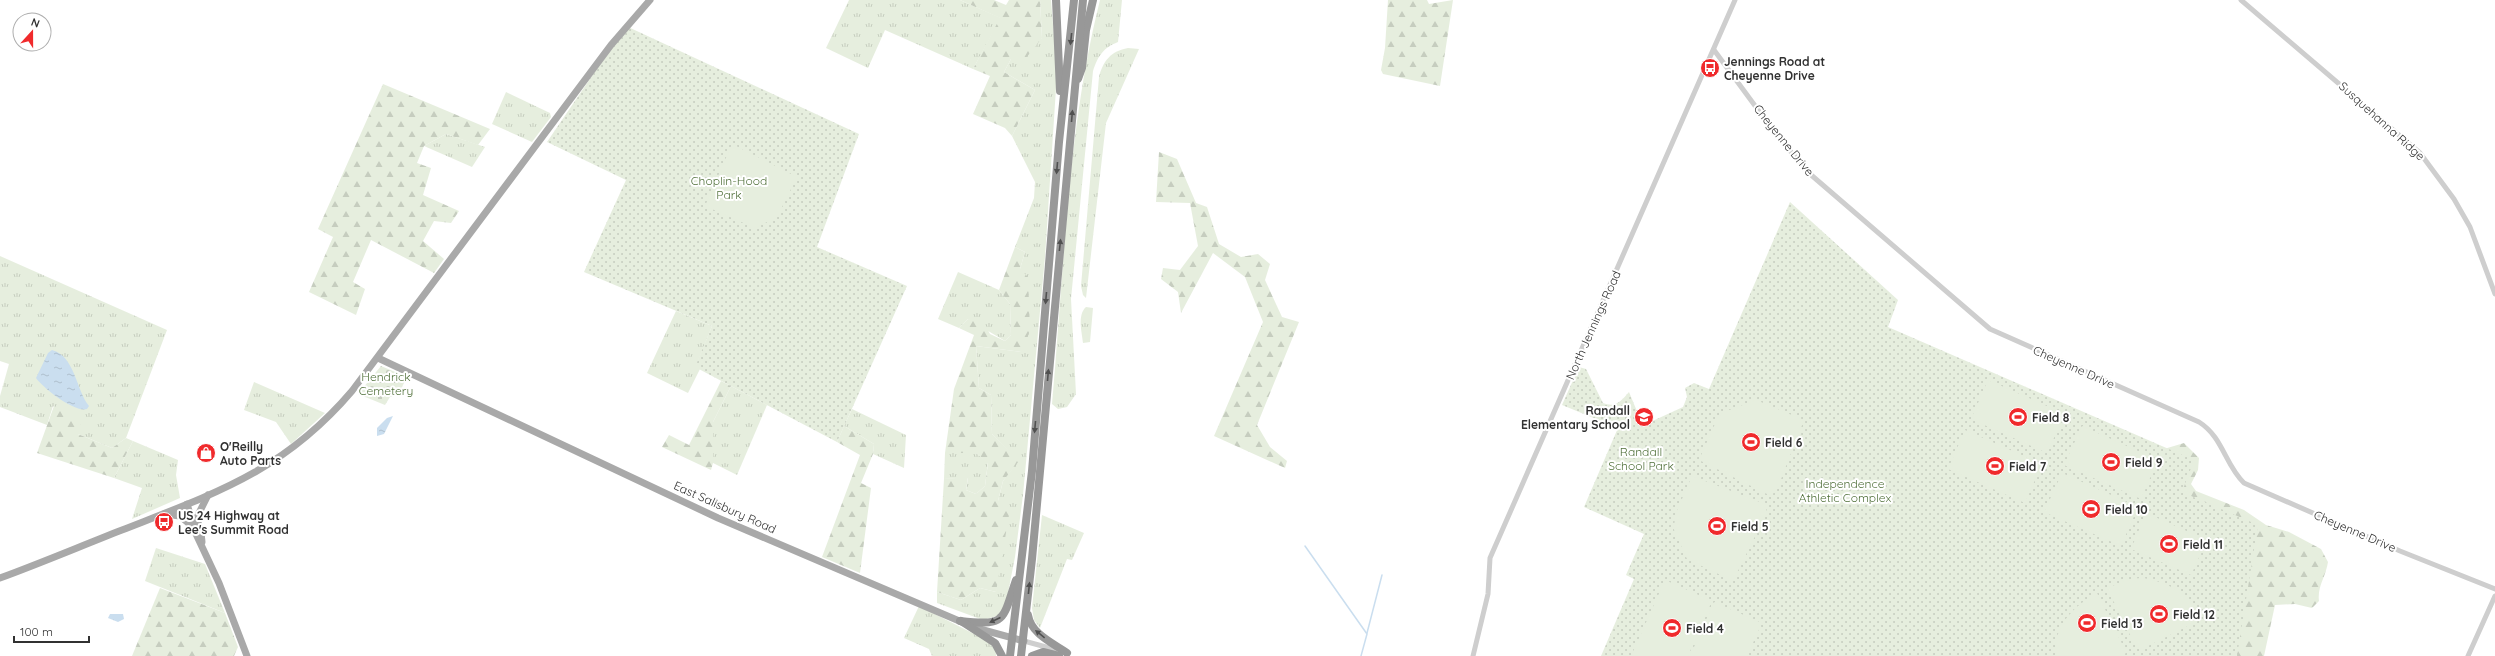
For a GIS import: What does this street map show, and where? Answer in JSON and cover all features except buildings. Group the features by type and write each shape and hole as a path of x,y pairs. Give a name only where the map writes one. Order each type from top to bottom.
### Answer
{"highway":[{"path":"1056,0 1061,74 1060,142"},
{"path":"1010,656 1022,562 1074,0"},
{"path":"1021,656 1024,641 1083,0"},
{"path":"1075,85 1082,68 1086,30 1093,0"},
{"path":"960,621 990,623 1002,617 1009,606 1022,562"},
{"path":"1027,604 1028,619 1034,628 1066,655"},
{"path":"960,621 995,643 1002,656"},
{"path":"1032,656 1043,652 1066,655"}],"main road":[{"path":"0,578 208,496 251,476 304,440 337,408 378,358 611,45 650,0"},
{"name":"East Salisbury Road","path":"378,358 718,518 981,630 1024,641"},
{"path":"196,527 199,512 208,496"},
{"path":"187,504 247,656"},
{"path":"162,514 180,516 196,527"}],"street":[{"name":"North Jennings Road","path":"1473,656 1488,594 1490,558 1735,0"},
{"name":"Susquehanna Ridge","path":"2241,0 2420,153 2454,199 2470,227 2495,294"},
{"name":"Cheyenne Drive","path":"1714,50 1778,138 1810,174 1990,329 2200,422 2214,434 2235,474 2244,483 2400,551 2495,589"},
{"path":"2468,656 2495,596"},
{"name":"East Salisbury Road","path":"1024,641 1066,655"}],"green space":[{"path":"849,0 960,0 1001,18 973,69 885,30 868,68 826,48"},
{"path":"960,0 994,0 1006,5 1009,0 1040,0 1042,38 1025,59 1011,59 1004,72 1035,90 1012,136 1005,128 973,114 990,76 973,69 1000,18"},
{"path":"1040,0 1051,0 1057,73 1045,257 1023,495 1015,557 1005,608 1000,615 983,620 937,603 937,592 961,600 980,588 996,592 998,501 1003,481 1018,461 992,434 991,395 979,388 976,346 1021,352 1020,269 1025,252 1015,247 1034,198 1035,182 1012,136 1035,90 1004,72 1011,59 1042,38"},
{"path":"1100,0 1122,0 1118,42 1108,47 1102,53 1093,71 1071,299 1076,394 1067,407 1058,409 1052,404 1073,150 1089,49"},
{"path":"1388,0 1427,0 1429,4 1453,0 1440,86 1383,74 1381,70 1385,48"},
{"name":"Choplin-Hood Park","path":"626,26 859,134 817,247 907,286 837,442 695,367 712,326 584,272 626,180 547,142"},
{"path":"1128,48 1139,49 1106,123 1086,298 1083,295 1081,286 1099,77 1105,62 1112,54"},
{"path":"383,84 490,129 478,145 446,134 424,146 417,163 431,168 423,195 459,211 451,223 434,221 423,241 444,259 434,273 371,240 353,282 365,289 356,315 309,292 333,237 318,229"},
{"path":"506,92 550,113 551,117 532,142 492,124"},
{"path":"446,134 485,147 472,167 424,146"},
{"path":"732,144 797,177 777,217 755,228 705,206"},
{"path":"1159,152 1177,159 1196,203 1207,207 1219,244 1241,257 1258,254 1270,264 1265,280 1282,317 1299,322 1257,425 1270,447 1287,461 1285,468 1214,436 1263,322 1245,277 1213,253 1181,313 1178,292 1161,279 1163,268 1180,270 1198,246 1190,203 1156,202"},
{"name":"Independence Athletic Complex","path":"1790,202 1898,300 1888,327 2194,460 2182,492 2258,525 2237,656 1601,656 1634,579 1626,575 1644,534 1584,507 1618,428 1562,405 1579,367 1586,369 1603,403 1611,405 1618,403 1629,392 1641,421 1646,424 1683,407 1687,397 1685,388 1694,383 1709,389"},
{"path":"1015,247 1025,252 1020,269 1028,277 1030,331 1021,352 976,346 979,388 991,395 992,434 1019,461 1003,481 998,501 1010,509 996,592 980,588 961,600 937,592 944,479 968,477 966,490 976,494 985,486 988,463 976,453 945,453 954,389 974,335 959,328 968,319 984,322 990,334 1005,341 1011,335 1010,304 999,290"},
{"path":"0,256 167,330 126,438 112,448 78,434 53,406 47,425 0,407 0,396 9,364 0,361"},
{"path":"958,272 999,290 1010,304 1011,335 1005,341 968,319 959,328 938,319"},
{"path":"1086,307 1093,308 1090,342 1083,343 1081,319 1083,310"},
{"path":"676,311 712,326 696,366 700,369 688,393 647,373"},
{"name":"Hendrick Cemetery","path":"381,366 407,377 398,395 390,397 385,405 358,394"},
{"name":"Field 8","path":"1988,380 2065,414 2047,453 1971,419"},
{"path":"721,381 731,386 713,422 713,463 711,470 662,447 669,435 689,445"},
{"path":"254,382 325,413 291,444 276,422 244,410"},
{"path":"731,386 767,405 737,475 713,463 713,422"},
{"name":"Field 6","path":"1756,400 1804,420 1776,492 1769,495 1699,460 1718,417 1724,412"},
{"path":"54,406 82,420 78,434 112,448 126,438 133,441 114,478 37,453"},
{"path":"852,409 906,435 904,468 873,454 874,444 844,426"},
{"path":"844,426 874,444 873,454 861,483 871,488 860,573 822,557 860,455 837,442"},
{"name":"Field 9","path":"2082,426 2158,460 2141,499 2064,465"},
{"name":"Field 7","path":"1965,430 2042,464 2025,503 1948,469"},
{"path":"133,441 178,460 176,475 180,498 132,519 142,488 114,478"},
{"path":"2184,443 2199,458 2198,470 2191,484 2196,491 2244,510 2266,525 2289,532 2321,549 2328,562 2320,586 2319,601 2312,608 2295,604 2275,605 2264,656 2201,656 2164,449"},
{"path":"945,453 976,453 988,462 985,486 976,494 966,490 968,478 944,479"},
{"name":"Field 10","path":"2062,473 2138,507 2121,546 2044,512"},
{"name":"Field 5","path":"1692,476 1765,504 1767,512 1733,581 1687,559 1674,530 1675,515"},
{"name":"Field 11","path":"2146,513 2207,540 2191,575 2131,549"},
{"path":"1042,515 1084,533 1072,560 1067,559 1040,628 1034,620 1032,608"},
{"path":"156,548 205,564 225,613 145,581"},
{"name":"Field 12","path":"2142,578 2170,586 2184,596 2200,620 2142,649 2136,647 2107,588 2130,579"},
{"name":"Field 4","path":"1665,580 1712,601 1688,656 1631,656"},
{"path":"160,588 225,613 238,647 234,656 132,656"},
{"name":"Field 13","path":"2097,593 2126,652 2124,656 2055,656 2057,636 2066,618 2080,604"},
{"path":"1714,602 1762,623 1747,656 1690,656"},
{"path":"919,606 988,641 996,651 996,656 932,656 929,649 904,638"}],"water":[{"path":"52,350 60,353 66,359 89,406 87,409 82,409 67,404 45,388 36,378 48,353"},
{"path":"393,416 384,434 377,436 377,428 387,418"},
{"path":"110,614 123,614 124,619 118,622 108,618"}],"waterway":[{"path":"1305,546 1367,634 1361,656"},
{"path":"1367,633 1382,575"}],"place":[{"name":"Jennings Road at Cheyenne Drive","path":"1710,68"},
{"name":"Randall Elementary School","path":"1644,417"},
{"name":"Field 8","path":"2018,417"},
{"name":"Field 6","path":"1751,442"},
{"name":"O'Reilly Auto Parts","path":"206,453"},
{"name":"Field 9","path":"2111,462"},
{"name":"Field 7","path":"1995,466"},
{"name":"Field 10","path":"2091,509"},
{"name":"US 24 Highway at Lee's Summit Road","path":"164,522"},
{"name":"Field 5","path":"1717,526"},
{"name":"Field 11","path":"2169,544"},
{"name":"Field 12","path":"2159,614"},
{"name":"Field 13","path":"2087,623"},
{"name":"Field 4","path":"1672,628"}],"park label":[{"name":"Randall School Park","path":"1641,458"}]}
